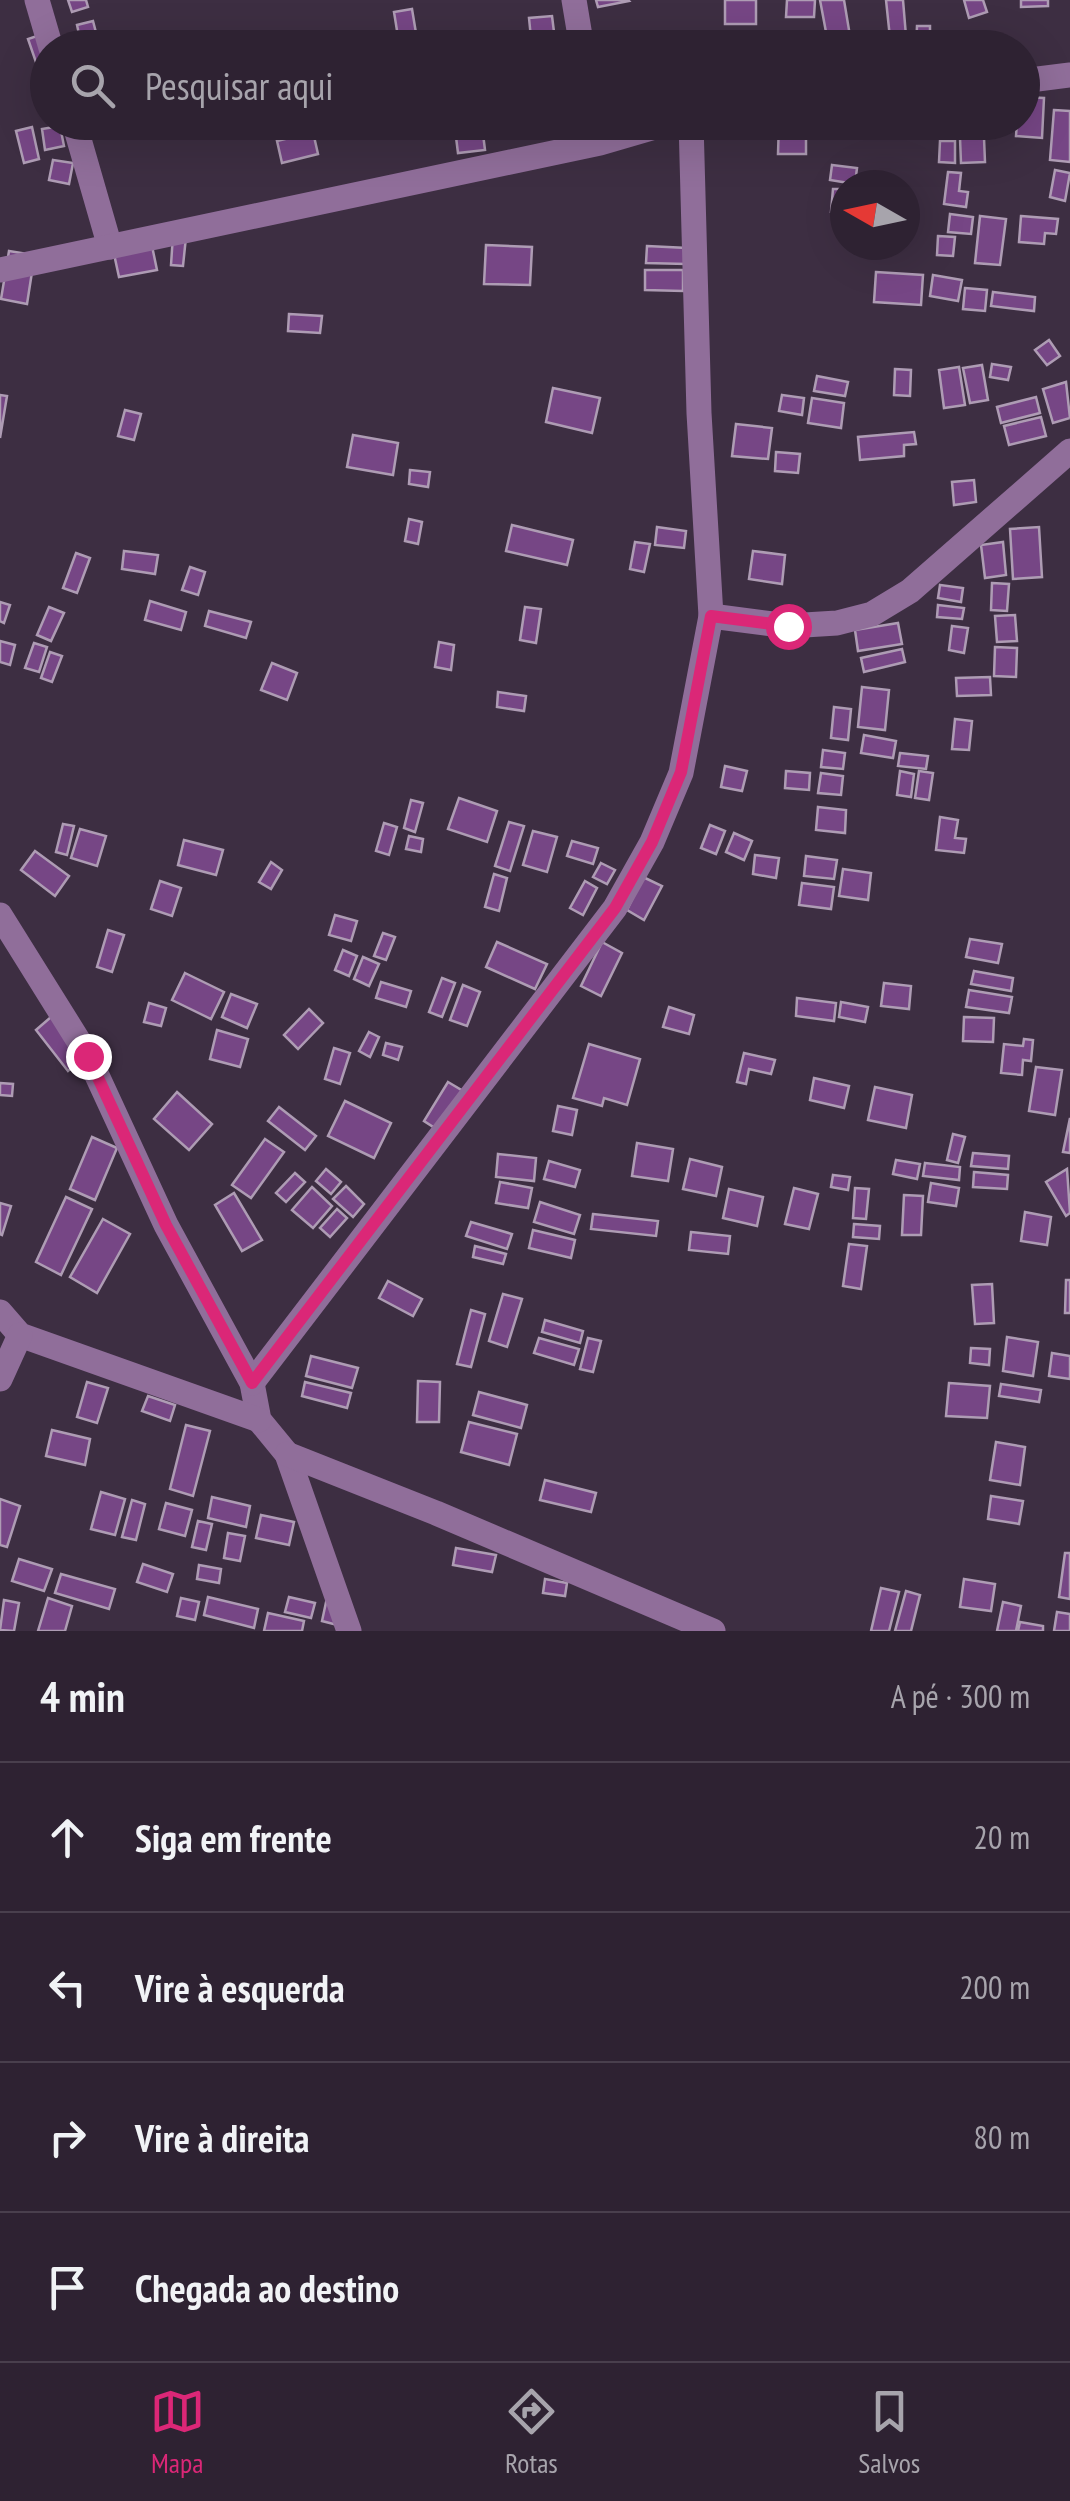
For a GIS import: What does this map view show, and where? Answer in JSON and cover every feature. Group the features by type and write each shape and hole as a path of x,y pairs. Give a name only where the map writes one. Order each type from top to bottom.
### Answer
{"street":[{"path":"37,0 46,30"},
{"path":"574,0 579,30"},
{"path":"1040,78 1070,75"},
{"path":"79,140 110,246"},
{"path":"0,270 568,140"},
{"path":"252,1383 615,908 652,842 681,772 711,616 699,413 691,140"},
{"path":"711,616 788,626 837,623 872,614 910,592 1070,451"},
{"path":"0,915 88,1056 166,1225 252,1383 259,1420 287,1454 349,1631"},
{"path":"0,1312 20,1336 259,1420"},
{"path":"0,1379 20,1336"},
{"path":"287,1454 713,1631"}],"building":[{"path":"68,0 86,0 88,7 72,12"},
{"path":"596,0 628,0 629,1 598,7"},
{"path":"725,0 756,0 756,24 725,24"},
{"path":"787,0 815,0 814,17 786,17"},
{"path":"820,0 844,0 849,30 826,30"},
{"path":"886,0 903,0 906,30 889,30"},
{"path":"964,0 983,0 987,12 969,18"},
{"path":"1021,0 1048,0 1048,6 1021,7"},
{"path":"412,9 416,30 397,30 394,12"},
{"path":"552,16 554,30 530,30 529,18"},
{"path":"93,21 95,30 78,30 77,25"},
{"path":"1040,98 1044,98 1040,138"},
{"path":"1054,110 1070,111 1070,162 1050,160"},
{"path":"30,128 30,140 35,140 39,159 24,163 16,131"},
{"path":"44,140 63,140 64,146 45,150"},
{"path":"315,140 318,154 282,163 277,141"},
{"path":"456,140 484,140 485,150 458,153"},
{"path":"778,140 806,140 806,154 778,154"},
{"path":"960,140 984,140 985,162 961,163"},
{"path":"940,141 955,141 955,163 939,162"},
{"path":"53,160 73,163 69,184 49,180"},
{"path":"832,165 857,168 857,170 831,170"},
{"path":"1055,170 1070,173 1065,201 1050,197"},
{"path":"948,172 961,173 959,191 968,192 966,207 944,204"},
{"path":"950,214 973,217 971,234 948,232"},
{"path":"980,216 1006,219 1000,265 975,263"},
{"path":"1021,216 1058,219 1056,234 1045,233 1044,244 1019,242"},
{"path":"173,235 186,237 183,266 171,265"},
{"path":"938,236 955,237 953,256 937,255"},
{"path":"486,245 532,247 530,285 484,284"},
{"path":"152,246 157,270 119,277 114,254"},
{"path":"647,246 687,248 686,264 646,263"},
{"path":"9,251 28,254 32,272 27,304 1,299"},
{"path":"645,270 683,270 683,291 645,290"},
{"path":"876,272 923,275 921,305 874,302"},
{"path":"933,275 962,280 958,301 930,296"},
{"path":"965,288 987,290 985,311 963,309"},
{"path":"993,292 1035,297 1034,311 991,306"},
{"path":"289,314 322,316 320,333 288,331"},
{"path":"1049,340 1060,356 1047,365 1035,350"},
{"path":"992,364 1011,367 1008,380 990,377"},
{"path":"982,365 988,400 970,403 963,368"},
{"path":"959,367 965,405 944,408 939,370"},
{"path":"895,369 911,370 910,396 894,395"},
{"path":"817,376 848,382 845,396 814,391"},
{"path":"1066,382 1070,418 1053,423 1043,389"},
{"path":"553,388 600,398 592,433 546,422"},
{"path":"0,395 7,396 0,438"},
{"path":"782,395 804,398 802,415 779,411"},
{"path":"1036,397 1040,413 1001,423 997,407"},
{"path":"812,398 844,403 841,428 808,423"},
{"path":"125,410 141,414 134,440 118,436"},
{"path":"1041,417 1046,436 1009,445 1004,426"},
{"path":"736,424 772,428 768,459 732,456"},
{"path":"914,432 916,444 904,445 904,456 860,460 858,437"},
{"path":"353,435 398,443 393,475 347,467"},
{"path":"776,452 800,454 798,473 775,471"},
{"path":"410,470 430,472 428,487 409,484"},
{"path":"974,480 976,502 954,505 952,482"},
{"path":"409,519 422,522 418,544 405,541"},
{"path":"512,525 573,540 567,565 506,551"},
{"path":"657,527 686,531 684,548 655,545"},
{"path":"1039,527 1042,577 1013,579 1010,529"},
{"path":"635,542 650,544 644,572 630,569"},
{"path":"1003,542 1006,575 985,578 981,545"},
{"path":"124,551 158,555 155,574 122,569"},
{"path":"753,551 785,555 782,584 749,579"},
{"path":"76,553 90,558 77,593 63,588"},
{"path":"190,567 205,572 198,595 182,590"},
{"path":"992,583 1009,584 1007,611 991,610"},
{"path":"940,585 963,588 961,602 938,598"},
{"path":"150,601 186,612 181,630 145,620"},
{"path":"0,602 10,605 4,623 0,621"},
{"path":"938,605 964,608 962,619 937,617"},
{"path":"49,607 64,613 51,641 37,635"},
{"path":"525,607 541,609 536,643 520,640"},
{"path":"209,611 251,622 246,638 205,626"},
{"path":"1015,615 1017,641 997,642 995,616"},
{"path":"898,623 902,644 858,651 855,630"},
{"path":"952,626 968,628 964,653 949,650"},
{"path":"0,641 15,645 10,665 0,662"},
{"path":"439,642 454,645 451,670 435,667"},
{"path":"34,643 47,647 39,672 25,668"},
{"path":"995,647 1017,648 1016,677 994,676"},
{"path":"902,649 905,662 864,672 861,658"},
{"path":"50,652 62,656 52,682 41,678"},
{"path":"272,663 297,673 287,700 261,690"},
{"path":"990,677 991,695 957,696 956,678"},
{"path":"862,687 889,690 885,730 858,727"},
{"path":"498,692 526,696 524,711 497,707"},
{"path":"834,707 851,709 848,740 831,738"},
{"path":"955,719 972,721 969,750 952,749"},
{"path":"864,735 896,741 893,758 861,753"},
{"path":"823,750 845,753 843,769 821,767"},
{"path":"900,753 928,756 926,769 898,766"},
{"path":"725,766 747,771 742,791 721,787"},
{"path":"786,771 810,773 809,790 785,788"},
{"path":"900,771 914,774 911,797 897,795"},
{"path":"919,771 933,773 929,800 915,798"},
{"path":"821,773 843,776 841,795 818,793"},
{"path":"459,798 497,811 487,842 448,829"},
{"path":"411,800 423,803 415,832 404,828"},
{"path":"818,807 846,810 845,833 816,830"},
{"path":"940,817 958,820 955,838 966,839 964,853 936,850"},
{"path":"509,822 524,826 510,871 495,866"},
{"path":"384,823 397,827 389,855 376,851"},
{"path":"63,824 74,826 67,855 56,852"},
{"path":"710,825 725,831 716,854 701,848"},
{"path":"80,829 106,836 97,866 71,858"},
{"path":"533,831 557,837 547,872 523,865"},
{"path":"734,833 752,841 744,860 726,852"},
{"path":"409,836 423,839 421,852 406,849"},
{"path":"184,840 223,850 216,875 178,865"},
{"path":"572,841 598,848 593,864 567,856"},
{"path":"35,851 69,876 55,896 21,870"},
{"path":"755,855 779,858 776,878 753,874"},
{"path":"806,856 837,860 834,879 804,876"},
{"path":"271,862 282,870 271,889 259,882"},
{"path":"601,863 615,870 607,884 593,877"},
{"path":"843,869 871,873 868,900 839,896"},
{"path":"494,874 507,878 499,911 485,907"},
{"path":"643,877 662,886 644,920 627,910"},
{"path":"160,881 181,888 172,916 151,909"},
{"path":"585,881 597,888 583,915 570,908"},
{"path":"802,883 834,887 831,909 799,905"},
{"path":"335,915 357,921 351,941 329,935"},
{"path":"108,930 124,935 112,972 97,967"},
{"path":"383,933 395,937 386,960 374,956"},
{"path":"970,939 1002,944 998,963 966,957"},
{"path":"497,942 547,964 535,989 486,967"},
{"path":"602,942 622,953 601,996 581,986"},
{"path":"343,950 357,956 349,976 335,970"},
{"path":"363,957 379,964 369,986 354,979"},
{"path":"974,971 1013,978 1011,991 971,984"},
{"path":"185,973 224,992 211,1019 172,1000"},
{"path":"442,978 455,983 442,1017 429,1012"},
{"path":"381,982 411,991 406,1007 376,998"},
{"path":"884,983 911,986 909,1009 881,1006"},
{"path":"463,985 480,992 467,1026 450,1020"},
{"path":"969,990 1012,997 1009,1013 966,1007"},
{"path":"231,994 257,1004 247,1028 222,1017"},
{"path":"797,998 836,1003 834,1021 796,1016"},
{"path":"841,1002 868,1007 865,1022 839,1017"},
{"path":"149,1003 166,1008 161,1026 144,1022"},
{"path":"669,1007 694,1015 689,1034 663,1027"},
{"path":"309,1009 323,1023 298,1049 284,1035"},
{"path":"51,1017 83,1058 68,1071 36,1030"},
{"path":"964,1017 994,1018 993,1042 963,1041"},
{"path":"217,1030 248,1039 240,1067 210,1059"},
{"path":"369,1032 379,1037 370,1057 359,1051"},
{"path":"1024,1039 1033,1040 1031,1061 1023,1060 1022,1075 1001,1073 1004,1044 1023,1046"},
{"path":"386,1043 402,1047 398,1060 383,1055"},
{"path":"589,1044 640,1059 627,1105 604,1098 602,1106 573,1098"},
{"path":"334,1048 350,1053 340,1084 325,1079"},
{"path":"744,1053 775,1060 771,1074 749,1069 746,1084 737,1082"},
{"path":"1036,1067 1062,1070 1055,1115 1029,1111"},
{"path":"814,1078 849,1086 844,1108 810,1100"},
{"path":"448,1082 463,1091 438,1130 424,1121"},
{"path":"0,1083 13,1084 12,1096 0,1095"},
{"path":"875,1087 912,1095 906,1128 868,1120"},
{"path":"177,1092 212,1124 189,1150 154,1119"},
{"path":"345,1101 391,1123 374,1158 328,1136"},
{"path":"558,1106 577,1110 572,1135 553,1131"},
{"path":"279,1107 316,1136 305,1150 268,1121"},
{"path":"1070,1118 1070,1153 1063,1152"},
{"path":"953,1134 965,1137 958,1163 947,1160"},
{"path":"92,1137 117,1148 95,1200 70,1189"},
{"path":"265,1139 284,1152 251,1198 232,1185"},
{"path":"637,1143 673,1149 668,1181 632,1176"},
{"path":"973,1153 1009,1156 1008,1169 971,1166"},
{"path":"498,1154 536,1158 534,1181 496,1177"},
{"path":"690,1159 722,1167 716,1196 683,1189"},
{"path":"896,1160 920,1164 917,1179 893,1174"},
{"path":"549,1161 580,1170 575,1187 544,1179"},
{"path":"925,1163 960,1167 959,1180 923,1176"},
{"path":"326,1169 341,1182 331,1194 316,1181"},
{"path":"1067,1169 1070,1213 1066,1216 1046,1182"},
{"path":"974,1172 1008,1175 1007,1189 973,1187"},
{"path":"295,1173 305,1182 286,1202 276,1193"},
{"path":"833,1175 850,1177 848,1190 831,1187"},
{"path":"500,1182 532,1188 528,1208 496,1203"},
{"path":"931,1183 959,1188 956,1206 928,1202"},
{"path":"346,1186 364,1204 353,1217 333,1199"},
{"path":"312,1187 332,1206 313,1228 292,1210"},
{"path":"794,1188 818,1194 809,1229 785,1224"},
{"path":"855,1188 869,1189 866,1219 853,1218"},
{"path":"729,1189 763,1197 757,1226 723,1218"},
{"path":"234,1193 262,1240 242,1251 215,1205"},
{"path":"904,1195 923,1196 921,1235 902,1235"},
{"path":"66,1197 92,1209 61,1275 36,1262"},
{"path":"540,1202 580,1215 574,1234 534,1222"},
{"path":"0,1203 11,1206 2,1235 0,1234"},
{"path":"337,1209 347,1218 330,1237 320,1228"},
{"path":"1025,1212 1051,1217 1047,1245 1021,1241"},
{"path":"593,1214 658,1221 656,1236 591,1229"},
{"path":"103,1219 130,1234 97,1293 70,1277"},
{"path":"471,1222 512,1234 507,1249 466,1236"},
{"path":"854,1224 880,1226 879,1239 853,1237"},
{"path":"533,1230 575,1240 571,1258 529,1248"},
{"path":"691,1232 730,1236 728,1254 689,1250"},
{"path":"849,1244 867,1246 861,1289 843,1286"},
{"path":"475,1246 506,1254 503,1264 473,1257"},
{"path":"1066,1280 1070,1280 1070,1313 1065,1313"},
{"path":"388,1281 422,1299 413,1316 379,1298"},
{"path":"992,1284 994,1323 975,1324 972,1285"},
{"path":"503,1294 522,1299 507,1347 489,1341"},
{"path":"471,1310 485,1314 471,1367 457,1364"},
{"path":"545,1320 583,1331 580,1343 542,1332"},
{"path":"1007,1337 1038,1342 1033,1376 1003,1371"},
{"path":"539,1338 579,1349 574,1365 534,1353"},
{"path":"588,1338 601,1341 593,1372 580,1369"},
{"path":"971,1348 990,1349 989,1365 970,1363"},
{"path":"1052,1353 1070,1356 1070,1379 1049,1376"},
{"path":"311,1356 358,1368 352,1388 306,1376"},
{"path":"418,1381 440,1382 439,1422 417,1422"},
{"path":"87,1382 108,1388 97,1423 77,1417"},
{"path":"305,1382 351,1393 347,1408 302,1396"},
{"path":"949,1383 990,1386 987,1418 946,1416"},
{"path":"1001,1384 1041,1390 1039,1402 999,1396"},
{"path":"479,1392 527,1405 521,1428 473,1415"},
{"path":"148,1396 175,1405 170,1421 142,1411"},
{"path":"469,1422 517,1434 509,1465 461,1452"},
{"path":"186,1425 210,1431 193,1496 170,1489"},
{"path":"52,1430 90,1439 85,1465 46,1456"},
{"path":"996,1442 1025,1447 1020,1485 990,1480"},
{"path":"545,1480 596,1493 591,1512 540,1500"},
{"path":"101,1492 125,1499 115,1535 91,1529"},
{"path":"991,1496 1023,1501 1019,1524 988,1519"},
{"path":"212,1497 250,1506 246,1527 208,1518"},
{"path":"0,1499 20,1506 7,1547 0,1545"},
{"path":"132,1500 145,1504 136,1540 122,1537"},
{"path":"166,1503 192,1510 185,1536 159,1529"},
{"path":"261,1515 294,1522 289,1545 256,1538"},
{"path":"198,1521 212,1524 206,1550 192,1547"},
{"path":"228,1533 245,1536 240,1561 224,1558"},
{"path":"456,1548 496,1555 492,1572 453,1565"},
{"path":"1065,1553 1070,1553 1070,1599 1059,1597"},
{"path":"19,1559 52,1569 44,1591 12,1581"},
{"path":"143,1564 173,1574 167,1592 137,1582"},
{"path":"199,1565 221,1569 219,1583 197,1579"},
{"path":"61,1574 115,1589 109,1609 55,1593"},
{"path":"545,1579 567,1583 565,1596 543,1593"},
{"path":"964,1579 995,1584 991,1611 960,1607"},
{"path":"881,1588 899,1592 889,1631 871,1631"},
{"path":"906,1591 920,1595 911,1631 895,1631"},
{"path":"328,1593 341,1626 322,1621"},
{"path":"208,1597 258,1609 254,1628 204,1615"},
{"path":"289,1597 315,1603 311,1618 285,1612"},
{"path":"48,1598 72,1606 65,1631 38,1631"},
{"path":"181,1598 199,1602 195,1620 177,1616"},
{"path":"4,1600 19,1603 14,1631 0,1630"},
{"path":"1003,1602 1021,1606 1016,1631 997,1631"},
{"path":"1057,1612 1070,1614 1070,1631 1054,1631"},
{"path":"268,1613 304,1621 302,1631 264,1631"},
{"path":"1020,1622 1043,1626 1043,1631 1018,1631"}],"route":[{"path":"88,1056 166,1225 252,1383 615,908 652,842 681,772 711,616 788,626"}]}
